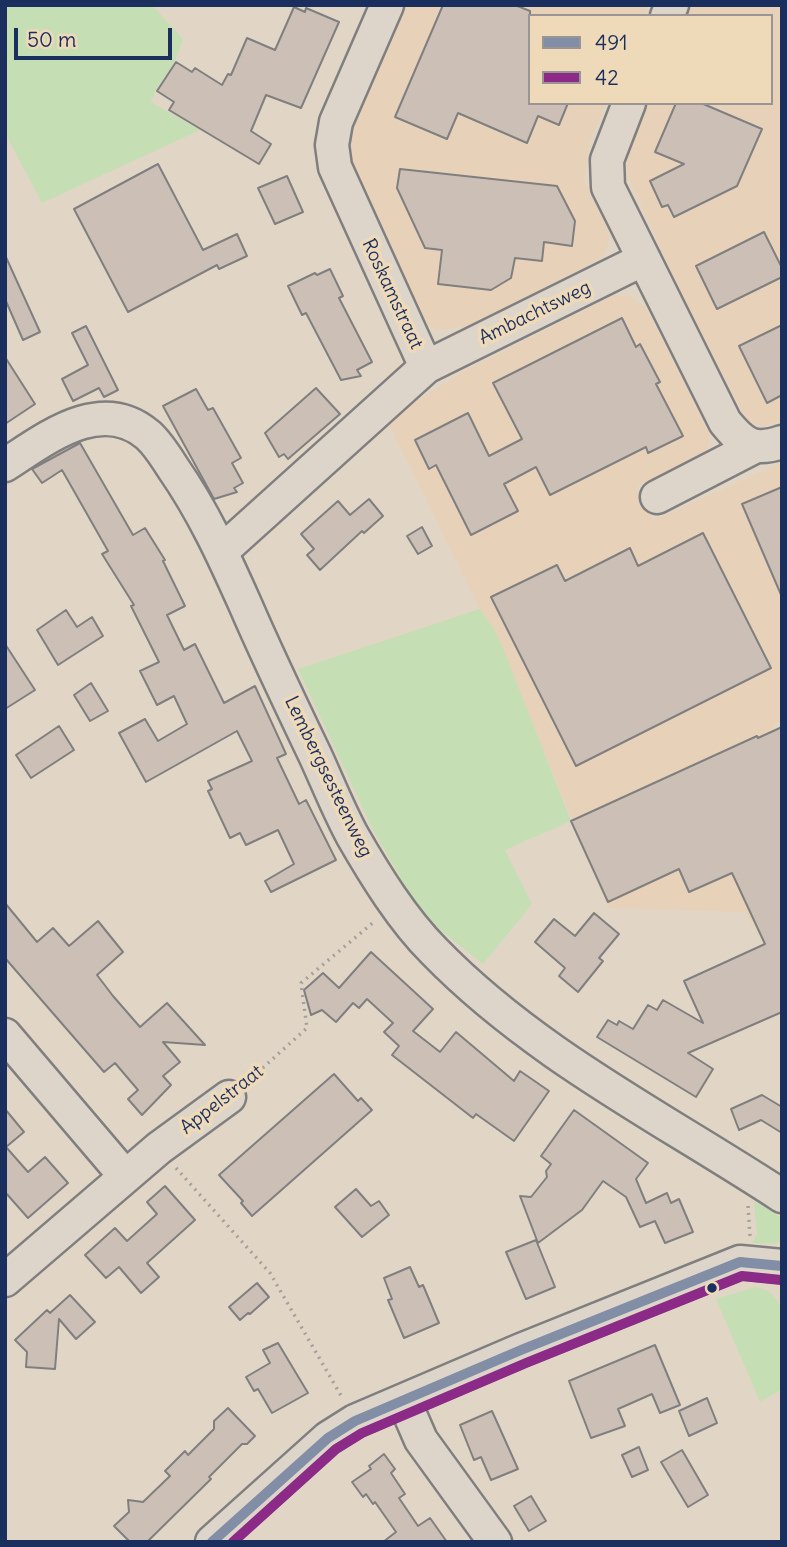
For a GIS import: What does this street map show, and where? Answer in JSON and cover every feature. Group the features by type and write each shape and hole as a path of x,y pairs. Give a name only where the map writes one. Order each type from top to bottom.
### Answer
{"street":[{"name":"Roskamstraat","path":"222,551 426,367 335,167 332,145 336,122 387,5"},
{"path":"628,105 607,160 608,187 725,422 737,437 768,444"},
{"name":"Ambachtsweg","path":"426,367 644,259"},
{"name":"Lembergsesteenweg","path":"5,465 56,433 86,420 110,417 133,424 150,437 192,495 222,551 352,834 399,907 440,958 518,1026 613,1092 782,1196"},
{"path":"657,497 768,444"},
{"path":"5,1035 125,1176"},
{"name":"Appelstraat","path":"5,1280 159,1148 229,1097"},
{"path":"212,1542 328,1438 355,1420 740,1262 782,1266"},
{"path":"404,1401 421,1440 495,1542"}],"path":[{"name":"Appelstraat","path":"229,1097 307,1028 301,983 376,920 399,907"},
{"path":"159,1148 270,1273 355,1420"},
{"path":"740,1262 736,1246 750,1238 748,1195 740,1186 747,1173"}],"shaded area":[{"path":"403,5 649,5 645,14 528,14 528,105 605,105 589,144 584,180 609,232 609,240 605,254 600,259 466,327 436,330 423,323 414,312 346,149 349,127"},
{"path":"690,5 782,5 782,420 763,427 751,423 745,417 683,297 626,173 625,163 646,105 773,105 773,14 686,14"},
{"path":"614,295 629,296 646,307 710,435 704,454 637,486 654,520 782,462 782,721 773,725 782,747 782,934 762,942 745,912 608,908 494,629 480,609 389,425 420,398 466,370"}],"green space":[{"path":"5,5 152,5 183,39 175,61 151,102 200,130 42,203 5,133"},
{"path":"480,609 494,629 504,651 571,821 505,850 532,904 483,964 438,928 414,901 372,828 298,669"},
{"path":"754,1201 782,1218 782,1240 775,1244 752,1243 757,1234"},
{"path":"755,1287 764,1289 776,1298 781,1306 783,1319 782,1389 760,1402 716,1299"}],"building":[{"path":"443,5 515,5 530,11 528,105 567,105 559,125 538,116 527,143 458,113 447,139 395,117"},
{"path":"294,7 305,12 306,8 339,22 301,108 266,95 251,131 271,144 259,164 169,110 174,102 157,91 176,62 192,72 195,68 222,85 228,74 231,75 247,38 275,50"},
{"path":"675,105 706,105 762,129 737,186 674,217 668,205 662,207 650,181 684,164 655,152"},
{"path":"158,164 203,250 237,234 247,256 219,269 217,265 128,312 74,209"},
{"path":"400,169 557,186 575,221 572,246 544,242 542,261 515,258 511,278 491,290 438,284 442,250 425,248 397,188"},
{"path":"287,176 303,212 275,224 258,188"},
{"path":"764,232 782,268 782,277 717,309 696,266"},
{"path":"5,255 40,332 23,340 5,299"},
{"path":"330,269 343,296 339,298 372,362 357,370 361,376 341,380 306,313 302,315 288,286"},
{"path":"622,318 636,347 640,344 660,382 656,384 683,436 648,453 646,447 550,495 536,467 504,484 518,511 471,535 436,465 429,469 415,440 468,413 489,456 522,439 493,383"},
{"path":"782,325 782,395 767,403 739,346"},
{"path":"86,326 118,390 104,397 99,388 73,401 62,379 88,365 72,333"},
{"path":"5,357 35,404 5,424"},
{"path":"316,388 340,414 288,459 284,454 279,457 265,433"},
{"path":"196,389 208,410 213,408 241,458 232,463 243,483 234,488 237,492 214,499 163,406"},
{"path":"80,443 133,535 145,528 165,560 163,561 185,606 167,615 184,650 195,644 224,703 255,686 286,754 277,758 299,804 306,800 336,860 271,892 265,881 294,864 278,830 246,845 240,833 230,838 208,791 212,789 208,781 252,761 237,731 146,782 119,733 145,719 158,741 187,724 174,696 157,705 140,671 159,662 131,606 134,605 102,554 108,551 62,470 42,483 32,469"},
{"path":"782,487 782,597 742,504"},
{"path":"369,499 383,516 364,533 362,531 320,570 307,555 314,549 301,534 338,501 350,515"},
{"path":"422,527 432,546 418,554 407,536"},
{"path":"703,533 771,668 576,766 491,597 557,565 565,581 630,548 638,566"},
{"path":"66,610 77,627 92,617 103,636 58,665 37,630"},
{"path":"5,644 35,690 5,709"},
{"path":"91,683 108,711 90,721 74,695"},
{"path":"59,726 74,750 31,778 16,755"},
{"path":"782,727 782,1012 688,1053 713,1069 696,1097 597,1037 608,1020 617,1025 619,1021 633,1029 648,1005 657,1010 663,1000 703,1023 684,981 765,944 732,873 689,892 679,869 608,902 571,821"},
{"path":"5,903 37,942 53,928 69,946 98,921 123,952 97,975 113,996 140,1027 167,1003 205,1045 163,1042 180,1062 163,1076 171,1085 142,1115 128,1099 138,1090 115,1063 104,1072 5,958"},
{"path":"594,913 619,934 599,958 603,961 578,992 559,976 565,968 535,942 554,919 575,936"},
{"path":"371,952 433,1009 413,1031 440,1052 456,1032 514,1081 520,1071 549,1091 514,1141 476,1114 473,1118 392,1055 399,1046 384,1032 393,1023 367,999 359,1008 353,1003 336,1022 322,1010 311,1015 304,990 323,973 339,988"},
{"path":"334,1074 358,1101 361,1098 372,1110 252,1216 241,1203 243,1201 219,1175"},
{"path":"762,1095 782,1107 782,1133 761,1120 739,1130 731,1109"},
{"path":"5,1109 24,1132 6,1147 28,1172 45,1157 68,1183 28,1218 5,1192"},
{"path":"574,1110 648,1163 636,1179 646,1203 667,1193 671,1203 679,1199 693,1232 665,1243 655,1221 640,1227 626,1197 603,1181 582,1210 538,1243 520,1196 531,1197 547,1177 546,1171 551,1164 541,1156"},
{"path":"165,1186 195,1220 147,1263 159,1277 141,1293 119,1267 106,1278 85,1255 115,1228 127,1241 157,1214 147,1202"},
{"path":"356,1189 371,1206 379,1201 389,1215 362,1237 335,1207"},
{"path":"536,1240 555,1287 526,1299 506,1252"},
{"path":"410,1267 419,1287 423,1285 439,1323 404,1338 388,1300 392,1299 384,1278"},
{"path":"257,1283 269,1297 240,1320 229,1307"},
{"path":"70,1295 95,1322 76,1339 59,1319 55,1369 26,1367 27,1352 15,1340 47,1310 50,1313"},
{"path":"278,1343 308,1393 272,1413 258,1389 254,1391 246,1377 270,1363 263,1350"},
{"path":"655,1345 680,1405 660,1413 652,1394 618,1409 625,1426 591,1438 569,1381"},
{"path":"707,1398 717,1423 689,1436 679,1411"},
{"path":"228,1408 255,1436 247,1444 242,1444 209,1477 211,1479 147,1542 130,1542 114,1526 129,1512 128,1500 143,1502 170,1476 165,1471 185,1451 188,1455 214,1429 214,1421"},
{"path":"492,1411 518,1469 491,1480 481,1457 474,1460 460,1425"},
{"path":"639,1447 648,1470 632,1477 622,1455"},
{"path":"682,1450 708,1495 688,1507 661,1462"},
{"path":"384,1454 395,1469 391,1473 405,1494 399,1498 418,1526 430,1518 447,1542 383,1542 396,1532 375,1502 373,1504 366,1494 363,1497 352,1482 371,1469 369,1466"},
{"path":"531,1496 546,1521 529,1531 514,1506"}],"transit line":[{"name":"491","path":"212,1542 328,1438 355,1421 521,1350 740,1262 782,1266"},
{"name":"42","path":"233,1542 336,1449 362,1433 742,1276 781,1280"}]}
